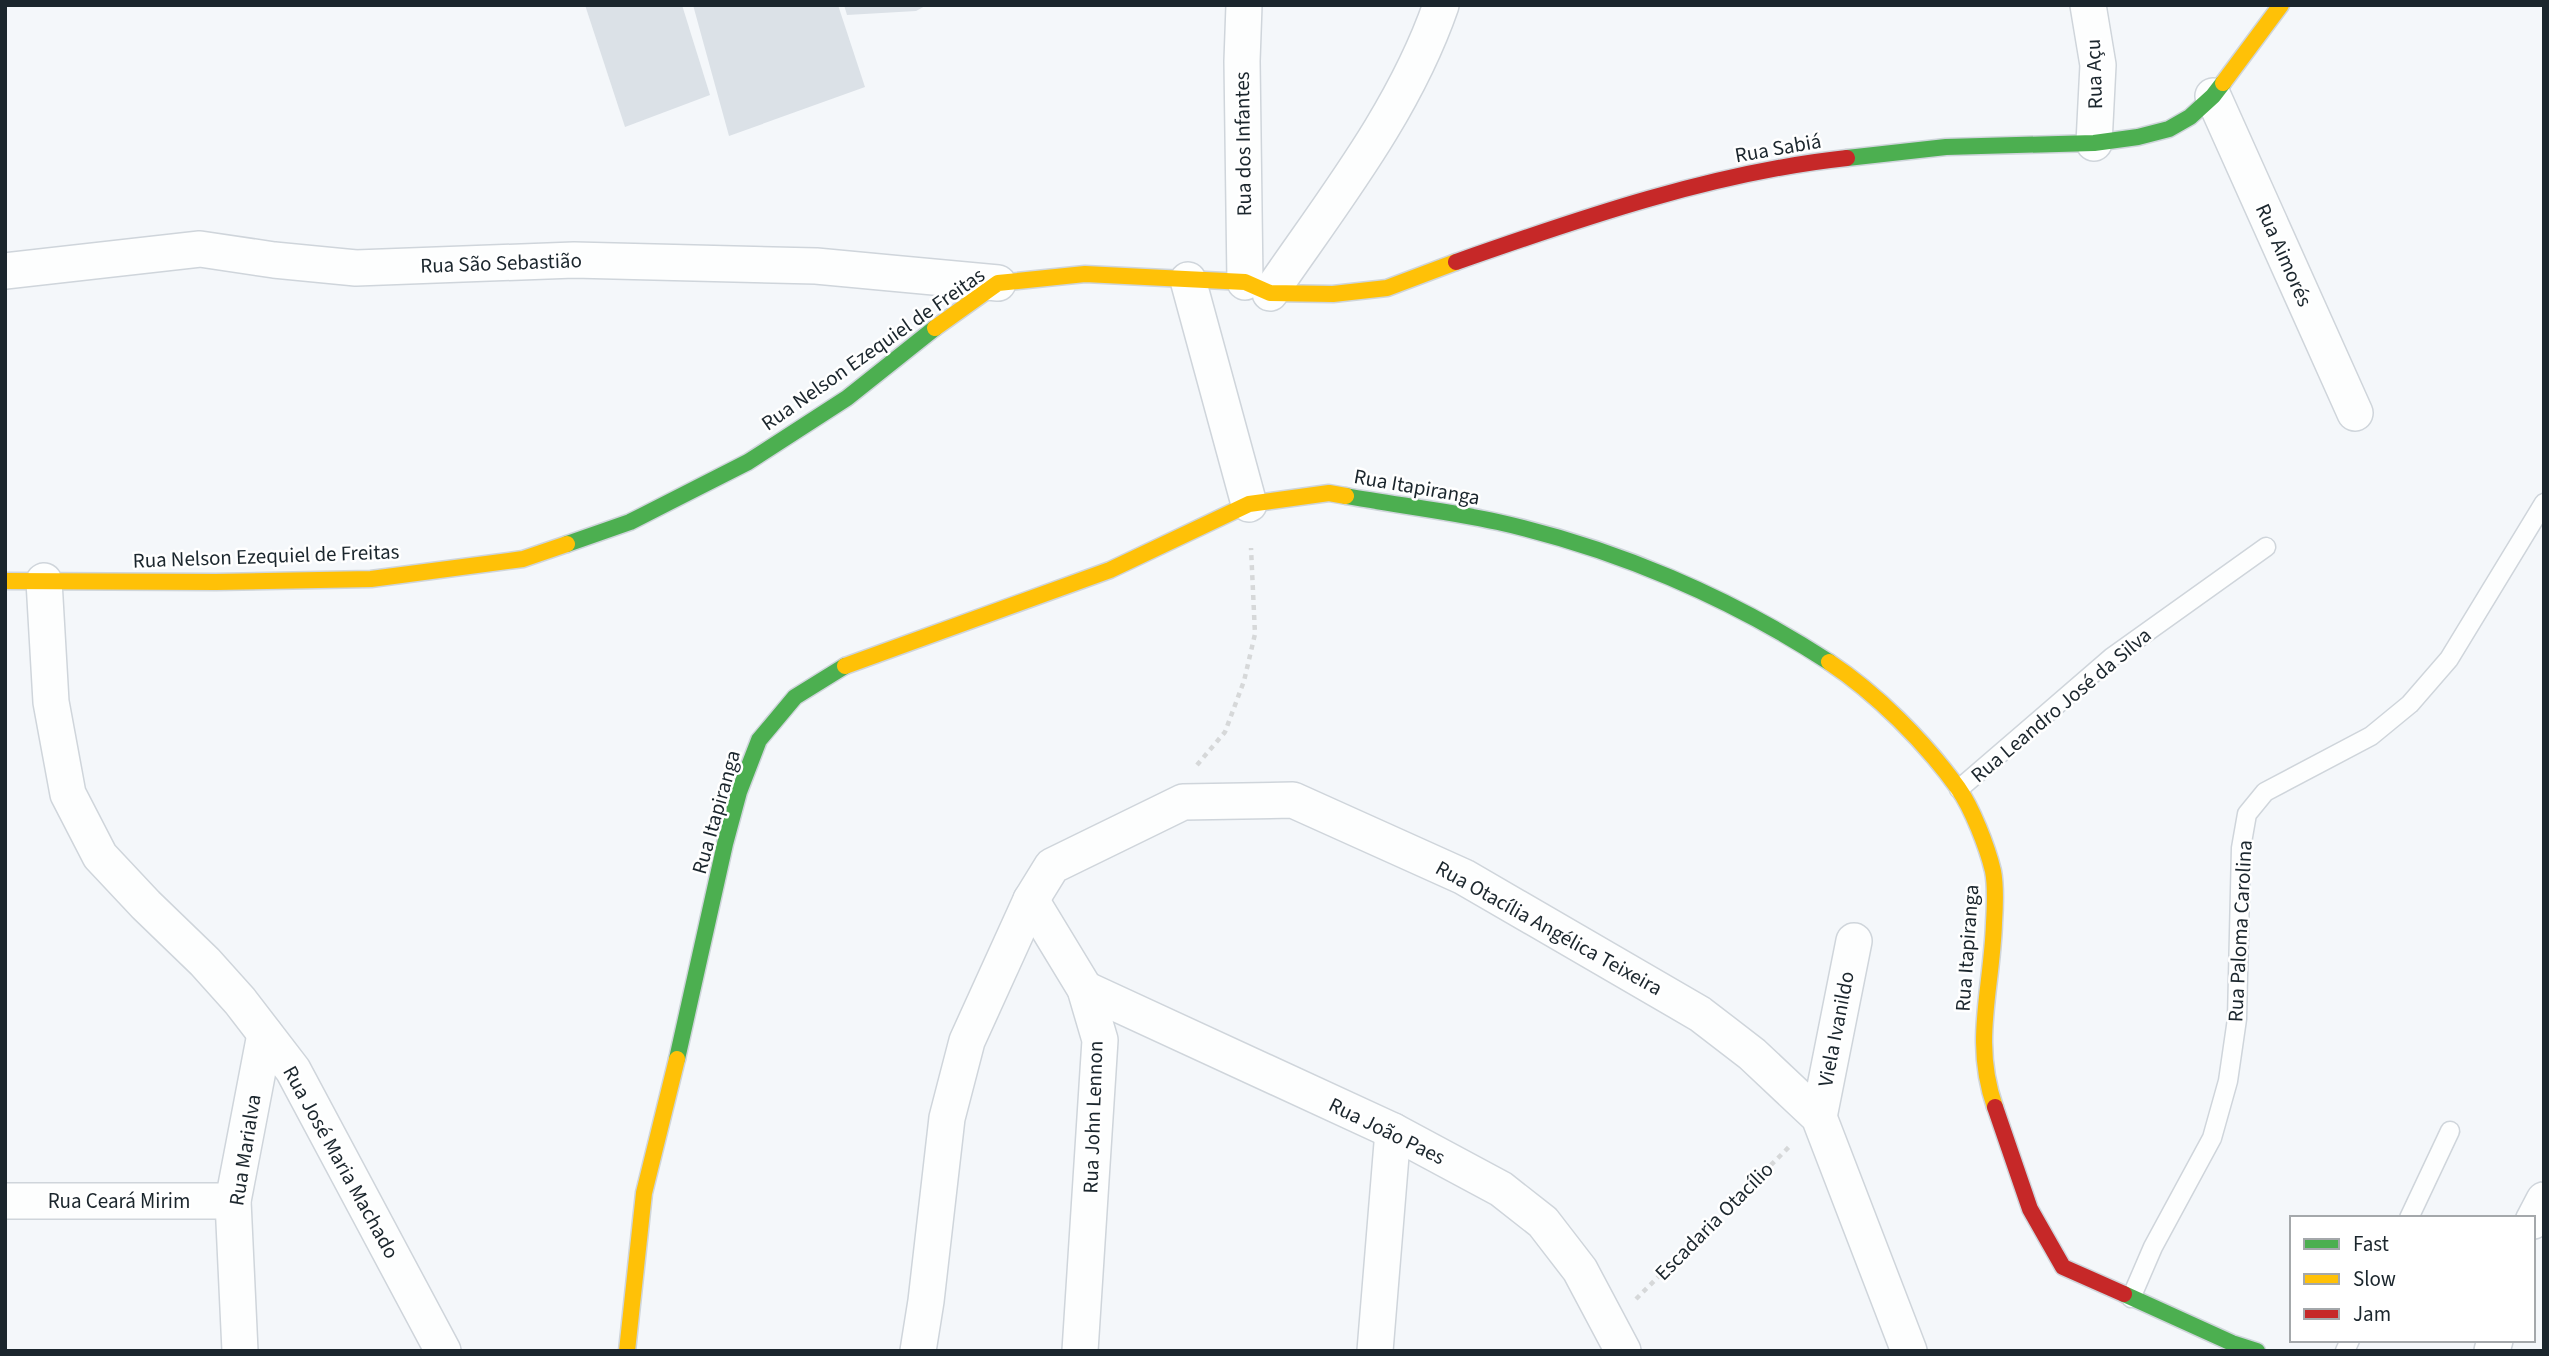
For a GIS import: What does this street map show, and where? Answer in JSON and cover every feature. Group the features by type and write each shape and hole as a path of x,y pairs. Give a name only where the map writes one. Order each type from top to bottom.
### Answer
{"street":[{"name":"Rua dos Infantes","path":"1244,5 1242,61 1257,288"},
{"path":"1257,288 1389,119 1429,38 1441,5"},
{"name":"Rua Açu","path":"2088,5 2098,65 2094,143"},
{"name":"Rua Sabiá","path":"1257,288 1333,294 1387,288 1457,261 1637,202 1798,163 1946,148 2094,143 2138,137 2169,129 2190,117 2213,96 2281,5"},
{"name":"Rua Aimorés","path":"2213,96 2355,413"},
{"name":"Rua São Sebastião","path":"5,271 200,250 356,268 574,260 816,266 998,283"},
{"name":"Rua Nelson Ezequiel de Freitas","path":"5,581 216,582 371,579 523,559 630,522 748,462 847,398 953,313 998,283 1085,274 1188,280 1257,288"},
{"path":"1188,280 1250,504"},
{"name":"Rua Itapiranga","path":"627,1351 644,1193 693,992 725,844 739,792 759,740 795,697 839,668 1110,570 1250,504 1329,493 1499,522 1605,552 1713,596 1790,638 1848,675 1914,735 1959,789 1982,837 1993,872 1994,924 1982,1038 1987,1088 2030,1209 2063,1267 2131,1298 2219,1344 2257,1351"},
{"name":"Rua José Maria Machado","path":"44,581 51,702 68,794 100,856 205,962 240,1001 293,1070 443,1351"},
{"name":"Rua Otacília Angélica Teixeira","path":"918,1351 947,1118 967,1041 1031,900 1052,866 1183,802 1293,800 1464,877 1700,1014 1752,1054 1819,1117"},
{"name":"Rua John Lennon","path":"1031,900 1085,989 1100,1041 1080,1351"},
{"name":"Viela Ivanildo","path":"1819,1117 1854,941"},
{"name":"Rua João Paes","path":"1085,989 1393,1131 1500,1189 1544,1222 1580,1270 1616,1338"},
{"name":"Rua Marialva","path":"240,1351 233,1201 265,1034"},
{"path":"1819,1117 1909,1351"},
{"path":"1375,1351 1393,1131"},
{"name":"Rua Ceará Mirim","path":"5,1200 233,1201"},
{"path":"2535,1217 2544,1200"}],"lane":[{"name":"Rua Paloma Carolina","path":"2131,1298 2153,1247 2212,1138 2228,1081 2237,1018 2241,848 2247,814 2265,792 2371,736 2410,704 2449,659 2544,503"},
{"name":"Rua Leandro José da Silva","path":"1959,789 2112,657 2266,547"},
{"path":"2410,1216 2450,1131"}],"path":[{"path":"1183,802 1199,761 1225,732 1244,681 1255,634 1250,504"},
{"name":"Escadaria Otacílio","path":"1616,1338 1819,1117"}],"building":[{"path":"585,5 682,5 710,95 625,127"},
{"path":"693,5 838,5 865,87 729,136"},
{"path":"844,5 927,5 916,11 847,15"}],"traffic: fast":[{"path":"1847,158 1946,147 2094,143 2138,137 2169,129 2190,117 2223,83"},
{"path":"567,544 630,522 748,462 847,398 935,328"},
{"path":"1346,496 1498,522 1585,546 1670,577 1711,596 1752,616 1829,662"},
{"path":"677,1059 725,844 739,792 759,740 795,697 845,666"},
{"path":"2124,1294 2232,1343 2257,1351"}],"traffic: slow":[{"path":"2223,83 2281,5"},
{"path":"935,328 998,283 1085,274 1245,282 1270,293 1333,294 1387,288 1456,262"},
{"path":"845,666 1110,570 1249,504 1329,493 1346,496"},
{"path":"5,581 216,582 371,579 523,559 567,544"},
{"path":"1829,662 1882,703 1931,753 1963,796 1983,839 1993,871 1995,890 1993,947 1984,1038 1988,1083 1995,1107"},
{"path":"627,1351 644,1193 677,1059"}],"traffic: jam":[{"path":"1456,262 1600,213 1698,185 1847,158"},
{"path":"1995,1107 2030,1209 2063,1267 2124,1294"}]}
